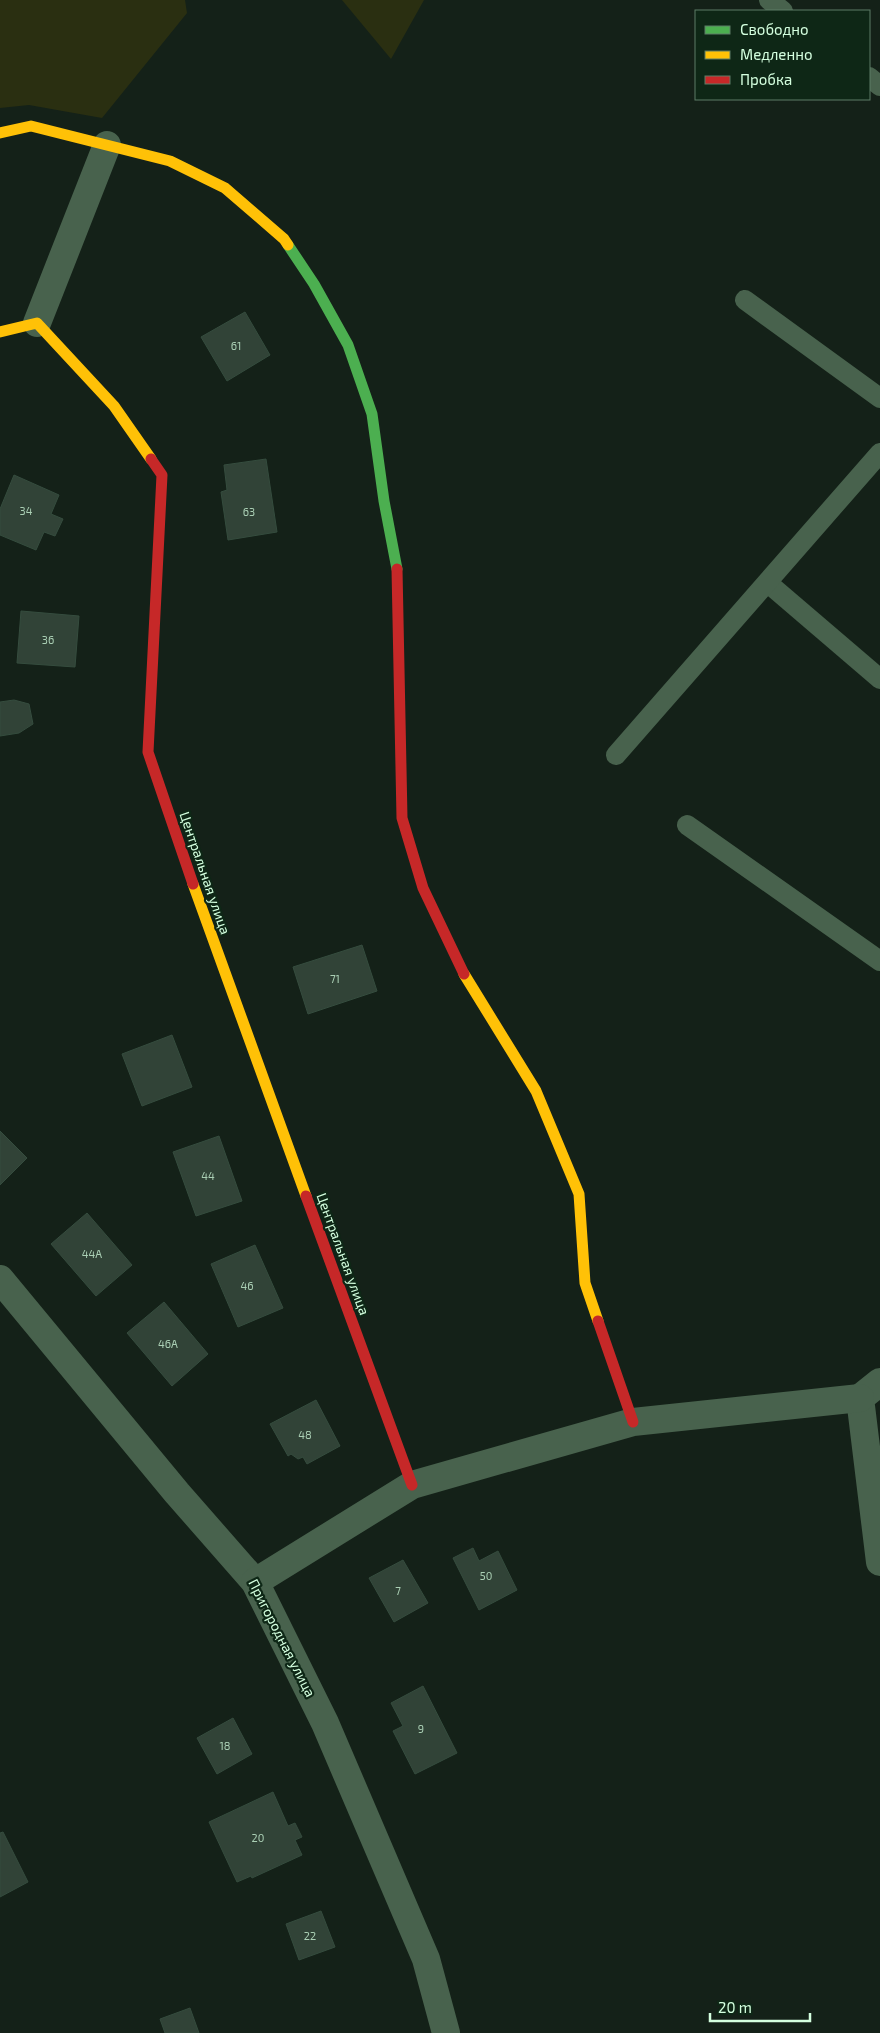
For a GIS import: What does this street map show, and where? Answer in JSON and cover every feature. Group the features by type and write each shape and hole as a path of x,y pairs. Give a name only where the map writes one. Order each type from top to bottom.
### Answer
{"street":[{"path":"0,133 31,126 170,161 225,188 284,240 314,284 348,345 372,414 384,501 398,572 402,818 423,888 461,969 536,1091 579,1194 585,1282 633,1422"},
{"path":"0,332 37,323 107,145"},
{"name":"Центральная улица","path":"37,323 114,406 162,475 160,562 148,752 201,909 412,1485"},
{"name":"Пригородная улица","path":"0,1279 177,1493 255,1582 325,1723 426,1959 446,2033"},
{"path":"255,1582 412,1485 633,1422 870,1390 880,1562"}],"lane":[{"path":"769,0 782,10"},
{"path":"870,78 880,86"},
{"path":"744,300 880,398"},
{"path":"616,755 768,584 880,453"},
{"path":"768,584 880,679"},
{"path":"687,825 880,961"}],"green space":[{"path":"0,0 185,0 187,13 102,118 29,105 0,108"},
{"path":"342,0 424,0 391,59"}],"building":[{"path":"245,312 270,355 227,381 201,337"},
{"path":"266,459 277,532 228,540 221,492 227,490 224,465"},
{"path":"14,475 59,495 51,514 63,519 55,536 44,532 36,550 0,535 0,509"},
{"path":"21,611 79,616 75,667 17,663"},
{"path":"14,700 29,704 33,724 19,733 0,736 0,702"},
{"path":"362,945 377,991 308,1014 293,967"},
{"path":"172,1035 192,1087 142,1106 122,1054"},
{"path":"0,1131 27,1158 0,1185"},
{"path":"219,1136 242,1201 196,1216 173,1152"},
{"path":"87,1213 132,1265 96,1296 51,1244"},
{"path":"255,1245 283,1308 238,1327 211,1264"},
{"path":"164,1302 208,1354 172,1386 127,1333"},
{"path":"316,1400 340,1446 307,1464 303,1457 298,1459 291,1454 288,1456 270,1424"},
{"path":"473,1548 479,1561 498,1551 517,1590 479,1610 453,1558"},
{"path":"403,1560 428,1603 394,1622 369,1578"},
{"path":"423,1686 457,1753 415,1774 393,1731 403,1726 391,1703"},
{"path":"233,1718 252,1754 217,1774 197,1738"},
{"path":"273,1792 288,1826 295,1823 302,1837 295,1840 302,1855 252,1878 251,1876 237,1882 209,1822"},
{"path":"3,1832 28,1882 0,1897 0,1833"},
{"path":"321,1911 335,1947 299,1960 286,1924"},
{"path":"190,2008 199,2033 165,2033 160,2019"}],"traffic: fast":[{"path":"288,245 314,284 348,345 372,414 384,501 397,569"}],"traffic: slow":[{"path":"0,133 31,126 170,161 225,188 284,239 288,245"},
{"path":"0,332 37,323 114,406 151,459"},
{"path":"193,884 306,1196"},
{"path":"464,974 536,1091 579,1194 585,1283 598,1321"}],"traffic: jam":[{"path":"151,459 162,475 148,752 193,884"},
{"path":"397,569 402,818 423,888 464,974"},
{"path":"306,1196 412,1485"},
{"path":"598,1321 633,1422"}]}
